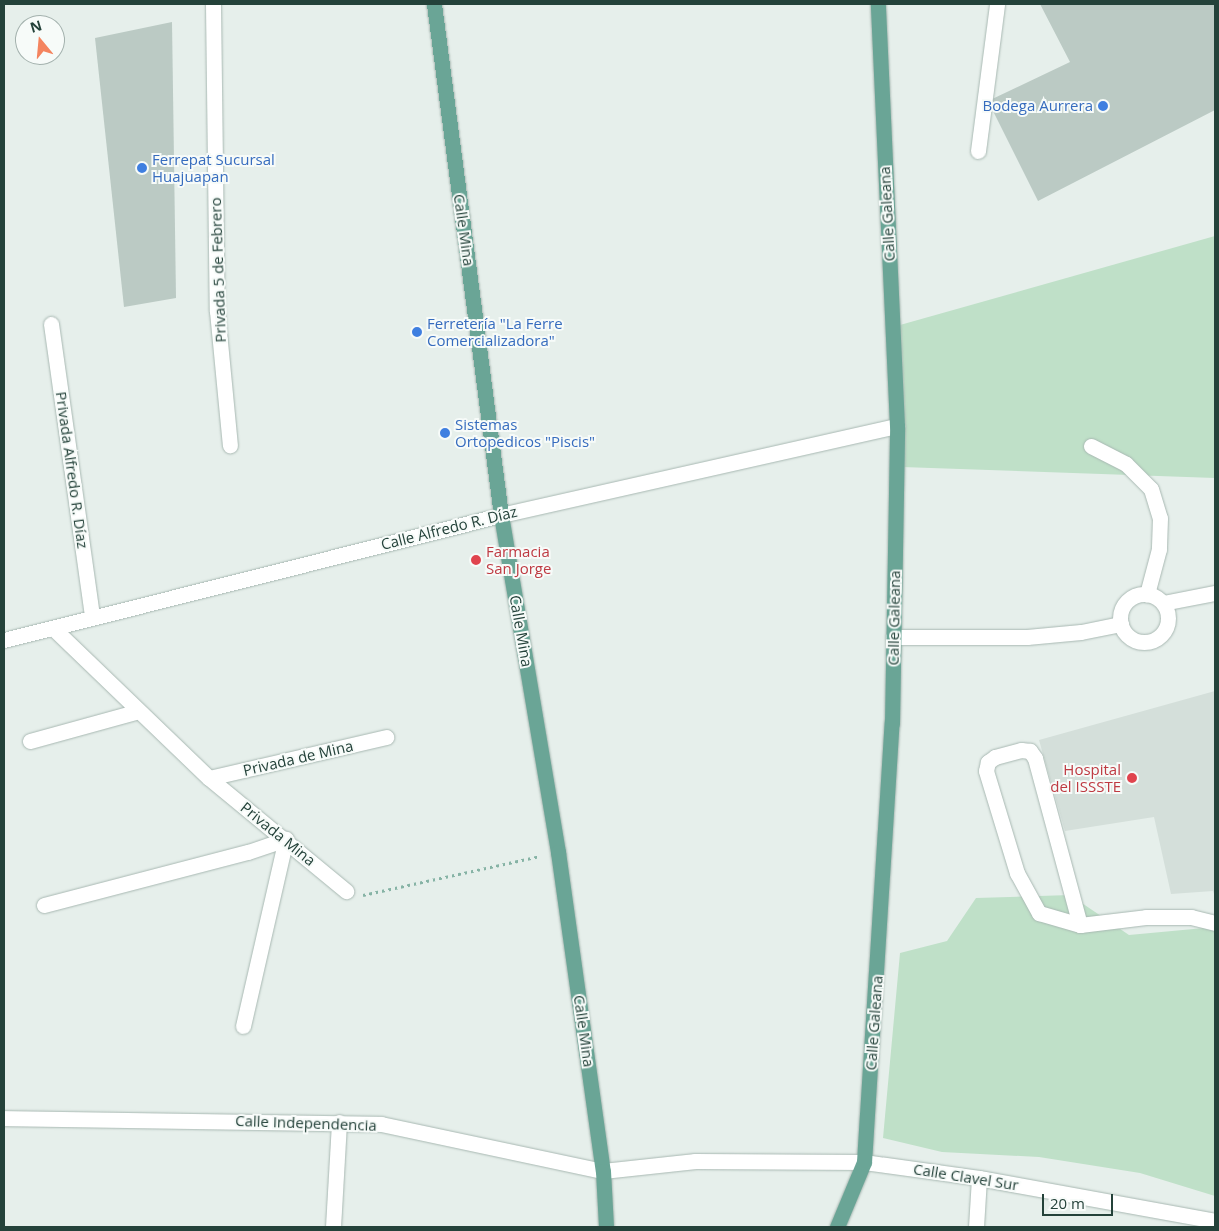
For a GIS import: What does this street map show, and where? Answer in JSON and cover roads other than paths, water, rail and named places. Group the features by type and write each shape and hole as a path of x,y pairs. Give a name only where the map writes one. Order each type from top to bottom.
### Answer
{"main road":[{"name":"Calle Mina","path":"434,4 502,515 558,852 603,1171 606,1227"},
{"name":"Calle Galeana","path":"838,1227 864,1162 892,723 897,426 878,4"}],"street":[{"name":"Privada 5 de Febrero","path":"213,4 217,311 230,445"},
{"path":"978,151 998,4"},
{"name":"Privada Alfredo R. Díaz","path":"51,324 92,617"},
{"name":"Calle Alfredo R. Díaz","path":"4,640 502,515 897,426"},
{"path":"1091,446 1126,464 1151,489 1160,518 1159,549 1146,594"},
{"path":"1163,603 1168,621 1159,636 1150,641 1132,639 1120,624 1123,606 1129,599 1146,594 1163,603 1215,593"},
{"path":"893,638 1027,637 1081,632 1120,624"},
{"name":"Privada Mina","path":"53,628 209,778 286,839 346,891"},
{"path":"30,741 139,711"},
{"name":"Privada de Mina","path":"209,778 386,737"},
{"path":"1080,925 1035,758 1030,752 1021,750 995,757 988,762 986,771 1017,874 1039,913 1080,925 1146,917 1191,917 1215,923"},
{"path":"44,905 248,852 286,839"},
{"path":"242,1026 286,839"},
{"name":"Calle Independencia","path":"4,1118 381,1124 603,1171 695,1160 864,1162"},
{"path":"333,1227 339,1122"},
{"name":"Calle Clavel Sur","path":"864,1162 979,1178 1191,1221 1215,1221"},
{"path":"976,1227 979,1178"}],"place":[{"name":"Bodega Aurrera","path":"1103,106"},
{"name":"Ferrepat Sucursal Huajuapan","path":"142,168"},
{"name":"Ferretería \"La Ferre Comercializadora\"","path":"417,332"},
{"name":"Sistemas Ortopedicos \"Piscis\"","path":"445,433"},
{"name":"Farmacia San Jorge","path":"476,560"},
{"name":"Hospital del ISSSTE","path":"1132,778"}]}
